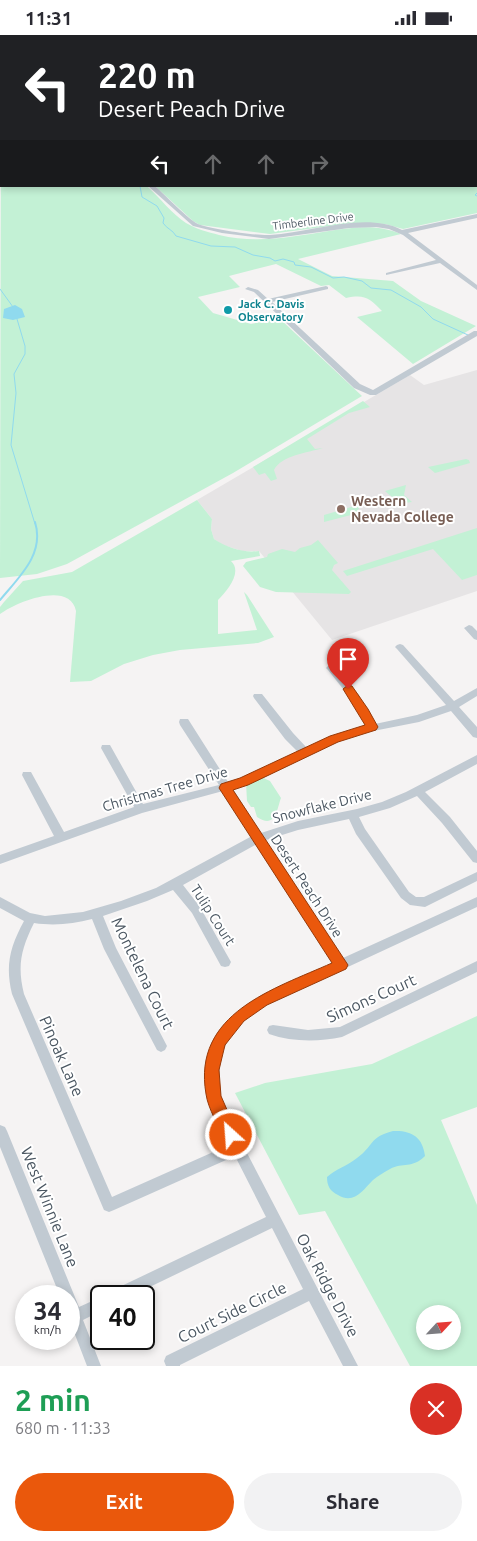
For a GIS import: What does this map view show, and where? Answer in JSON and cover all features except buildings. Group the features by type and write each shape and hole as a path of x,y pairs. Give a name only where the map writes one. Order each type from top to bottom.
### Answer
{"street":[{"name":"Timberline Drive","path":"152,187 190,222 207,229 269,237 336,227 367,225 383,226 403,232"},
{"path":"403,232 477,216"},
{"path":"403,232 477,288"},
{"path":"388,274 440,261"},
{"path":"267,301 326,288"},
{"path":"248,289 256,291 348,379 357,386 373,393 477,333"},
{"path":"469,628 477,637"},
{"path":"400,647 477,734"},
{"path":"331,668 355,697 372,727"},
{"name":"Christmas Tree Drive","path":"0,860 140,809 225,788 350,733 419,718 453,706 477,691"},
{"path":"258,696 280,725 305,752"},
{"name":"Desert Peach Drive","path":"184,722 341,965"},
{"path":"106,748 140,809"},
{"name":"Snowflake Drive","path":"31,918 66,920 96,914 175,884 258,839 293,827 353,815 388,805 477,759"},
{"path":"28,775 61,838"},
{"path":"418,791 446,819 477,859"},
{"path":"353,815 360,831 405,895 414,902 425,902 477,876"},
{"name":"Tulip Court","path":"175,884 196,910 225,962"},
{"path":"0,902 31,918"},
{"name":"Oak Ridge Drive","path":"351,1366 237,1148 213,1096 212,1070 219,1042 240,1016 262,1001 477,902"},
{"name":"Montelena Court","path":"96,914 110,949 161,1046"},
{"name":"Pinoak Lane","path":"31,918 17,945 13,959 16,988 109,1205 237,1148"},
{"name":"Simons Court","path":"273,1030 302,1036 331,1035 342,1032 477,966"},
{"name":"West Winnie Lane","path":"0,1131 63,1285"},
{"path":"139,1285 274,1219"},
{"name":"Court Side Circle","path":"173,1366 171,1361 312,1293"},
{"path":"80,1330 94,1366"}],"shaded area":[{"name":"Western Nevada College","path":"477,370 477,591 332,640 259,551 242,551 223,545 214,539 211,529 212,519 197,500 410,375 424,385"}],"green space":[{"path":"1,187 148,187 171,211 186,223 206,231 233,238 274,239 356,228 392,231 401,234 298,259 332,276 393,281 421,301 476,326 413,364 357,317 382,311 366,298 346,298 329,285 321,286 276,264 229,276 240,287 198,297 213,313 251,324 279,318 362,396 233,473 67,564 37,574 0,578"},
{"path":"156,187 477,187 477,213 403,229 385,224 353,223 270,234 200,225 193,221"},
{"path":"363,401 370,407 349,413 307,439 315,449 323,448 296,455 278,465 274,470 277,479 271,481 265,473 259,475 253,467"},
{"path":"466,459 470,463 435,473 428,467"},
{"path":"406,485 404,495 412,502 397,500 385,491"},
{"path":"197,500 212,519 211,529 214,539 236,549 259,551 260,556 231,561 234,565 235,576 226,592 218,600 218,634 257,630 244,592 274,637 258,643 180,650 153,655 124,664 91,681 70,682 76,611 72,602 64,597 54,595 42,596 18,604 0,614 0,607 23,581 72,572"},
{"path":"358,505 360,507 355,514 324,522 324,515"},
{"path":"477,528 477,575 462,580 433,549 347,576 343,571"},
{"path":"318,540 338,563 334,565 332,570 351,592 349,594 276,592 260,587 243,566 246,562 267,557 268,554 282,549 295,552"},
{"path":"259,776 270,781 281,798 275,816 268,821 257,817 254,807 251,807 247,801 246,783"},
{"path":"477,1016 477,1107 441,1120 477,1205 477,1366 410,1366 325,1211 299,1215 235,1093 265,1083 372,1064"}],"water":[{"path":"15,305 22,309 25,317 13,320 3,318 4,309"},
{"path":"393,1131 411,1133 419,1139 425,1156 416,1163 395,1167 386,1171 373,1180 362,1192 353,1197 344,1198 331,1190 328,1186 327,1177 357,1158 380,1136"}],"waterway":[{"path":"140,187 142,197 157,206 164,218 163,223 176,236 211,246 235,247 253,255 270,258 275,261 283,259 294,262 295,265 311,267 333,278 344,277 362,281 371,288 391,290 421,307 433,319 468,335"},
{"path":"477,193 475,195 477,196"},
{"path":"0,289 13,307"},
{"path":"17,319 25,346 25,354 14,374 16,393 11,445 35,524"},
{"path":"0,600 22,574 33,555 37,534 35,522"}],"place":[{"name":"Jack C. Davis Observatory","path":"228,310"},
{"name":"Western Nevada College","path":"341,509"}],"route":[{"path":"231,1135 213,1096 212,1070 219,1042 240,1016 262,1001 341,965 225,788 334,739 372,727 364,711 348,689"}]}
